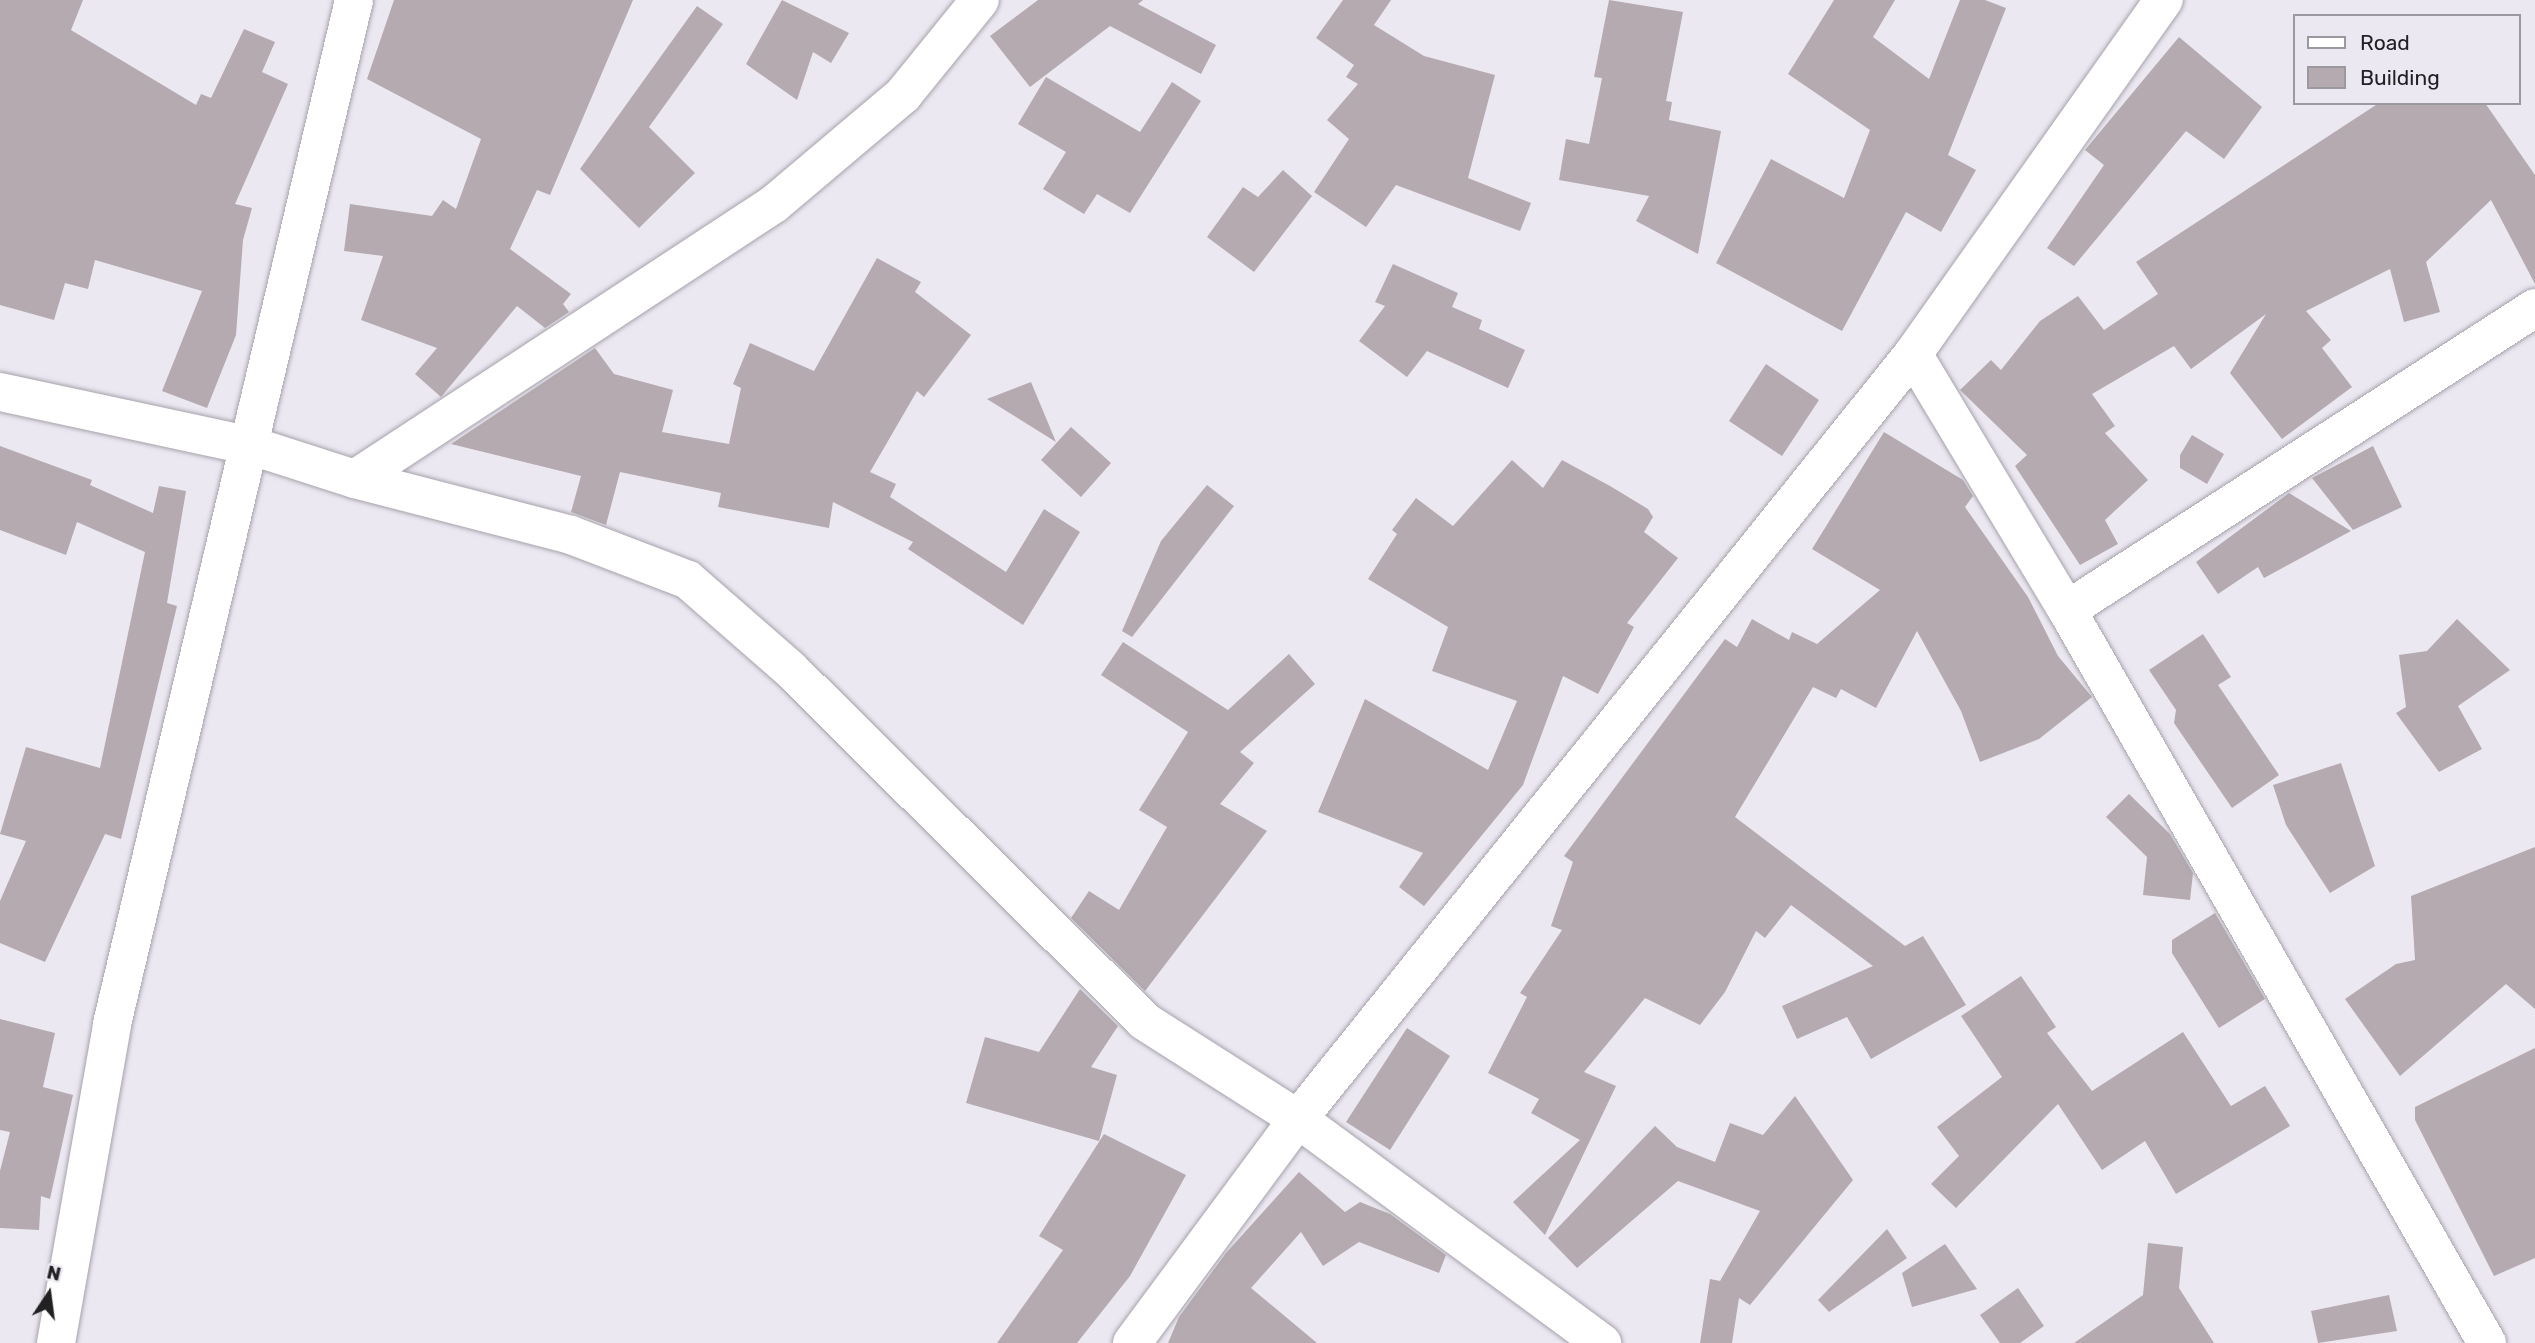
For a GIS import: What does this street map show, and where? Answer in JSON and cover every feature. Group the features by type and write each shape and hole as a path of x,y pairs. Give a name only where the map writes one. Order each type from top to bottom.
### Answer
{"street":[{"path":"56,1343 112,1024 252,446 354,0"},
{"path":"355,479 774,204 903,95 980,0"},
{"path":"1132,1343 1298,1119 1913,354 2164,0"},
{"path":"2067,610 2535,308"},
{"path":"1913,354 2067,610 2487,1343"},
{"path":"0,392 252,446 355,479 571,535 688,580 790,669 1144,1021 1298,1119 1602,1343"}],"building":[{"path":"0,0 83,0 71,30 196,105 201,94 211,98 244,29 275,42 262,72 288,84 235,204 252,208 243,240 236,335 207,408 162,391 202,291 95,260 88,289 65,283 54,320 0,305"},
{"path":"394,0 633,0 550,195 537,190 510,249 571,294 563,304 569,312 545,328 517,306 441,397 415,374 437,348 361,320 383,256 344,251 350,204 432,216 443,200 456,209 481,139 367,79"},
{"path":"782,0 849,33 831,63 813,52 797,100 746,64"},
{"path":"1038,0 1143,0 1138,4 1216,45 1201,74 1110,26 1030,87 990,36"},
{"path":"1343,0 1391,0 1374,25 1424,56 1495,75 1468,178 1531,203 1520,231 1396,185 1366,227 1314,192 1349,139 1327,120 1358,84 1346,77 1354,65 1316,38"},
{"path":"1609,0 1683,12 1666,101 1672,102 1669,120 1721,131 1698,254 1636,221 1649,196 1559,180 1566,139 1589,144 1602,78 1594,77"},
{"path":"1834,0 1895,0 1873,37 1929,79 1960,0 1985,0 2006,8 1948,155 1976,170 1941,232 1906,212 1842,331 1716,263 1771,159 1844,198 1870,130 1788,74"},
{"path":"697,6 723,24 649,127 695,173 639,228 580,169"},
{"path":"2179,37 2262,107 2224,159 2186,131 2074,266 2047,248 2104,165 2085,150"},
{"path":"1046,77 1140,132 1172,82 1201,101 1130,213 1097,194 1084,214 1043,189 1066,152 1018,124"},
{"path":"2376,105 2486,105 2535,175 2535,284 2491,200 2426,262 2440,312 2404,322 2390,269 2306,311 2331,340 2322,348 2352,387 2282,439 2230,373 2266,314 2191,369 2174,346 2092,394 2115,426 2105,433 2148,480 2105,520 2118,544 2080,565 2015,466 2027,455 1960,390 1991,360 2001,370 2040,321 2078,296 2104,330 2158,294 2136,262"},
{"path":"1283,170 1312,196 1254,272 1207,237 1243,187 1258,197"},
{"path":"877,258 921,282 915,292 971,335 924,397 917,391 870,472 896,484 890,497 1006,572 1044,509 1080,532 1023,625 908,549 913,542 833,502 829,528 718,507 721,493 620,472 606,525 571,512 581,476 451,444 595,348 614,374 673,390 662,432 729,444 741,388 733,384 750,343 814,371"},
{"path":"1393,264 1458,293 1452,307 1482,320 1479,329 1525,350 1508,388 1427,351 1407,377 1359,341 1385,306 1375,302"},
{"path":"1766,364 1819,400 1782,456 1729,421"},
{"path":"1031,382 1056,442 987,399"},
{"path":"1071,427 1111,463 1081,497 1041,460"},
{"path":"1884,432 1963,480 1973,496 1965,507 2028,597 2058,656 2092,697 2039,739 1980,762 1961,711 1917,631 1876,708 1841,689 1836,698 1813,687 1735,817 1905,946 1923,936 1966,1005 1871,1059 1847,1017 1797,1039 1782,1006 1873,966 1791,905 1765,938 1756,931 1725,992 1700,1025 1645,998 1584,1072 1616,1086 1545,1235 1513,1202 1580,1140 1531,1113 1539,1099 1488,1073 1527,997 1520,993 1562,930 1551,926 1573,862 1564,856 1725,639 1737,647 1752,619 1789,640 1792,632 1817,644 1880,590 1812,549"},
{"path":"2192,435 2224,454 2207,484 2180,468 2180,455"},
{"path":"0,446 92,480 90,485 153,513 159,486 186,491 167,603 177,606 121,839 105,834 45,962 0,943 0,901 26,841 0,834 26,747 100,768 145,552 77,522 66,555 0,530"},
{"path":"2373,446 2402,507 2353,530 2312,478"},
{"path":"1512,460 1543,488 1562,460 1610,486 1648,509 1653,517 1644,532 1678,558 1627,623 1634,627 1598,694 1563,676 1523,785 1424,906 1399,887 1423,853 1318,812 1365,699 1488,770 1517,701 1432,671 1448,627 1368,579 1397,534 1392,530 1416,498 1453,526"},
{"path":"1207,485 1234,506 1132,637 1122,631 1161,541"},
{"path":"2289,493 2351,531 2264,578 2258,567 2218,594 2196,562"},
{"path":"2457,619 2510,670 2458,706 2482,749 2439,772 2396,713 2406,707 2399,655 2427,651"},
{"path":"2203,634 2231,677 2218,685 2279,775 2232,808 2174,723 2176,710 2149,670"},
{"path":"1123,642 1228,710 1289,654 1315,684 1240,752 1254,763 1220,804 1267,831 1145,991 1071,918 1089,891 1119,910 1167,827 1139,810 1188,732 1101,675"},
{"path":"2341,763 2375,866 2330,893 2286,825 2273,785"},
{"path":"2129,794 2170,834 2193,873 2190,900 2143,895 2147,857 2106,817"},
{"path":"2535,847 2535,1009 2506,984 2400,1076 2345,999 2396,964 2415,960 2411,896"},
{"path":"2215,913 2265,999 2219,1028 2172,953 2172,940"},
{"path":"2021,976 2056,1027 2047,1033 2092,1091 2183,1032 2231,1106 2265,1086 2290,1126 2176,1194 2145,1141 2102,1170 2058,1104 1956,1208 1931,1184 1959,1156 1937,1127 2002,1077 1961,1016"},
{"path":"1080,989 1118,1026 1091,1067 1117,1075 1099,1141 966,1103 985,1037 1039,1052"},
{"path":"0,1019 55,1033 43,1087 73,1095 50,1199 41,1196 39,1230 0,1228 0,1171 10,1132 0,1130"},
{"path":"1407,1028 1450,1056 1390,1150 1346,1122"},
{"path":"2535,1048 2535,1258 2494,1276 2415,1120 2415,1107"},
{"path":"1795,1096 1853,1180 1750,1305 1739,1298 1732,1343 1700,1343 1710,1279 1720,1281 1760,1211 1678,1181 1577,1268 1548,1238 1655,1126 1677,1147 1715,1162 1730,1123 1763,1135"},
{"path":"1104,1134 1186,1175 1130,1276 1077,1343 997,1343 1063,1250 1039,1236"},
{"path":"1299,1172 1345,1212 1360,1202 1390,1214 1446,1255 1439,1273 1359,1242 1323,1266 1301,1232 1251,1288 1317,1343 1168,1343 1179,1317 1226,1253"},
{"path":"1887,1229 1907,1258 1829,1312 1818,1300"},
{"path":"2148,1243 2183,1247 2179,1288 2214,1343 2074,1343 2143,1295"},
{"path":"1945,1244 1977,1289 1912,1307 1902,1273"},
{"path":"2018,1288 2044,1326 2020,1343 2000,1343 1980,1315"},
{"path":"2389,1295 2397,1331 2318,1343 2311,1311"}]}
